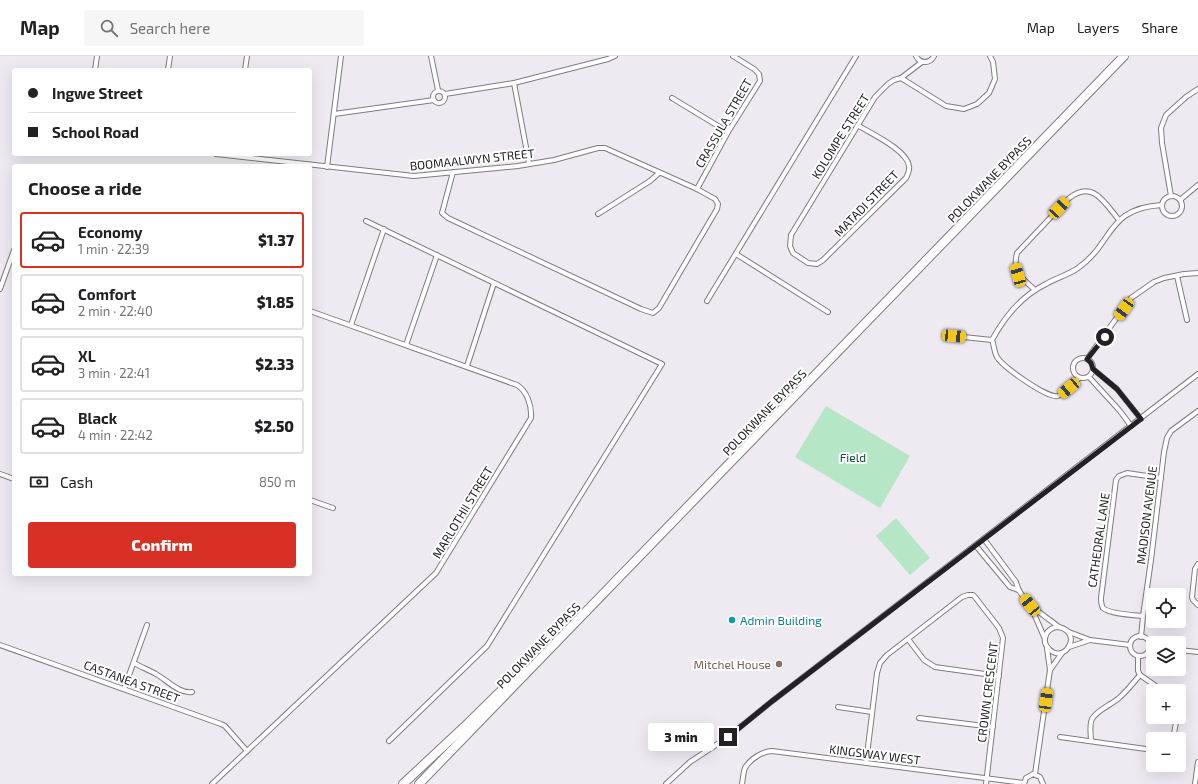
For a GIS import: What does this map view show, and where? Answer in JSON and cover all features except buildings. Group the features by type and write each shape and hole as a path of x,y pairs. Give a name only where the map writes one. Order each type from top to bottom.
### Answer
{"highway":[{"name":"POLOKWANE BYPASS","path":"419,784 1124,56"},
{"path":"403,784 516,676 521,672 530,670"},
{"path":"425,784 481,721"}],"street":[{"path":"95,68 97,56"},
{"path":"168,68 170,56"},
{"path":"245,68 246,56"},
{"path":"327,167 340,56"},
{"path":"431,56 438,90"},
{"path":"438,90 445,94 514,83 615,56"},
{"name":"CRASSULA STREET","path":"697,189 728,132 760,81 759,74 754,69 733,56"},
{"path":"707,301 856,56"},
{"path":"916,56 922,62"},
{"name":"KOLOMPE STREET","path":"791,235 859,126 875,97 888,84 901,78 922,62 929,62 934,56"},
{"path":"901,78 946,106 964,109 977,104 989,93 995,79 993,62 990,56"},
{"path":"514,83 529,163"},
{"path":"1171,196 1161,128 1166,115 1186,97 1198,89"},
{"path":"434,100 433,94 438,90"},
{"path":"334,114 434,100 437,102 443,102 445,99 445,94"},
{"path":"672,98 728,132"},
{"name":"MATADI STREET","path":"791,235 790,246 793,253 808,263 817,264 823,260 906,178 910,171 909,164 904,156 898,150 859,126"},
{"name":"BOOMAALWYN STREET","path":"312,165 414,176 554,160 598,148 605,148 697,189 715,199 718,204 717,209 659,308 653,313 634,306 448,218 442,213 453,172"},
{"name":"BOOMAALWYN STREET","path":"243,156 304,164"},
{"path":"598,214 650,181 659,173"},
{"path":"1180,200 1198,185"},
{"path":"1035,290 1018,275 1014,262 1017,253 1068,199 1083,190 1093,192 1101,198 1119,220"},
{"path":"1171,196 1175,196 1182,204 1181,210 1174,216 1165,214 1162,205 1165,199 1171,196"},
{"path":"1089,377 1079,378 1059,396 1050,396 1009,370 997,356 992,340 1001,324 1015,306 1035,290 1079,268 1095,252 1119,220 1136,209 1162,205"},
{"path":"366,221 662,364 487,646 389,741"},
{"path":"351,325 384,230"},
{"path":"736,254 828,312"},
{"path":"406,344 437,255"},
{"path":"0,289 12,256"},
{"path":"1087,359 1132,298 1154,282 1164,278 1198,272"},
{"path":"1177,276 1187,320"},
{"path":"467,366 494,283"},
{"name":"MARLOTHII STREET","path":"212,784 436,573 531,418 530,408 525,393 521,387 513,383 312,312"},
{"path":"954,336 992,340"},
{"path":"1079,378 1073,371 1074,364 1079,359 1087,359 1091,363 1093,369 1117,389 1141,419"},
{"path":"1089,377 1093,369"},
{"path":"666,784 690,762 728,737 771,702 984,540 1198,374"},
{"path":"1089,377 1120,411 1131,426"},
{"name":"MADISON AVENUE","path":"1141,637 1167,438 1171,431 1198,411"},
{"name":"CATHEDRAL LANE","path":"1143,616 1110,612 1104,609 1102,605 1101,598 1116,480 1119,476 1127,473 1161,478"},
{"path":"0,474 12,478"},
{"path":"312,501 333,508"},
{"path":"984,540 1016,582 1018,590 1030,605 1059,627 1090,640 1130,645"},
{"path":"976,546 1010,587 1018,590"},
{"path":"1198,564 1195,569 1192,597 1198,605"},
{"name":"CROWN CRESCENT","path":"866,763 880,663 887,655 962,597 973,595 999,628 1003,635 1004,642 986,784"},
{"path":"1030,605 1045,639 1050,670 1035,774 1040,777 1043,784"},
{"path":"124,689 147,625"},
{"path":"1045,639 1049,631 1055,627 1059,627"},
{"path":"1069,632 1071,640 1069,647"},
{"path":"1146,639 1141,637 1134,638 1130,645 1132,652 1138,656 1146,654"},
{"path":"908,639 924,660 935,667 999,676"},
{"path":"1050,670 1062,652 1069,647 1090,640"},
{"name":"CASTANEA STREET","path":"0,645 221,724 225,726 247,751"},
{"path":"1047,648 1053,652 1062,652"},
{"path":"1186,651 1198,652"},
{"path":"1138,656 1138,671 1140,675 1153,684"},
{"path":"134,663 152,672 179,689 185,692 192,692"},
{"path":"1091,741 1090,723 1092,719 1120,697 1140,675"},
{"path":"838,707 872,712"},
{"path":"919,718 993,727"},
{"path":"1060,737 1146,749"},
{"name":"KINGSWAY WEST","path":"742,784 747,765 761,753 767,751 1024,783 1028,776 1035,774"},
{"path":"1195,784 1198,762"}],"green space":[{"name":"Field","path":"826,406 910,456 880,508 795,457"},
{"path":"896,518 930,558 910,575 876,536"}],"place":[{"name":"Admin Building","path":"732,620"},
{"name":"Mitchel House","path":"779,664"}],"route":[{"path":"728,737 771,702 1141,419 1117,389 1093,369 1093,366 1087,359 1105,337"}]}
